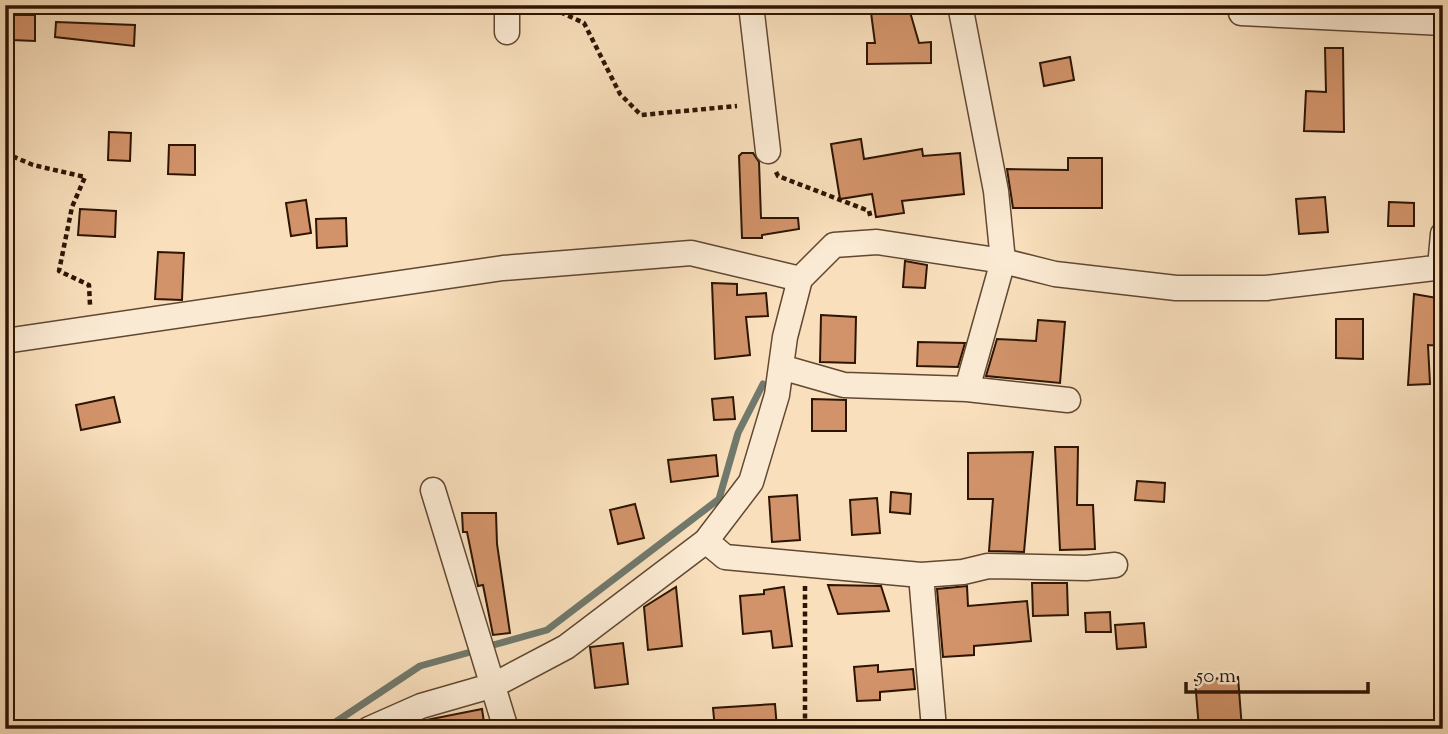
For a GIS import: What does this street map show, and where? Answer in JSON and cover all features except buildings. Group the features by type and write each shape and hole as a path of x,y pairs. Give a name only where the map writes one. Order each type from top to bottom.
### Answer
{"street":[{"path":"507,5 507,32"},
{"path":"751,5 768,150"},
{"path":"960,5 996,191 1003,261 967,389"},
{"path":"1241,13 1443,23"},
{"path":"369,729 421,706 494,685 566,647 706,541 751,482 777,396 785,337 800,279 834,245 877,242 1003,261 1055,274 1176,288 1266,288 1441,267 1443,234"},
{"path":"5,341 216,307 503,268 691,253 800,279"},
{"path":"781,368 845,385 967,389 1068,400"},
{"path":"433,490 462,595 494,685 506,729"},
{"path":"706,541 725,557 921,575 963,572 988,566 1086,568 1115,565"},
{"path":"921,575 934,729"}],"path":[{"path":"545,5 584,23 620,94 641,115 736,104 738,115"},
{"path":"768,150 778,176 869,211 877,242"},
{"path":"5,153 33,165 85,177 72,207 59,271 89,285 92,329"},
{"path":"805,729 806,565"}],"waterway":[{"path":"486,647 547,630 719,499 738,433 763,384"},
{"path":"325,729 420,666 467,653"}]}
